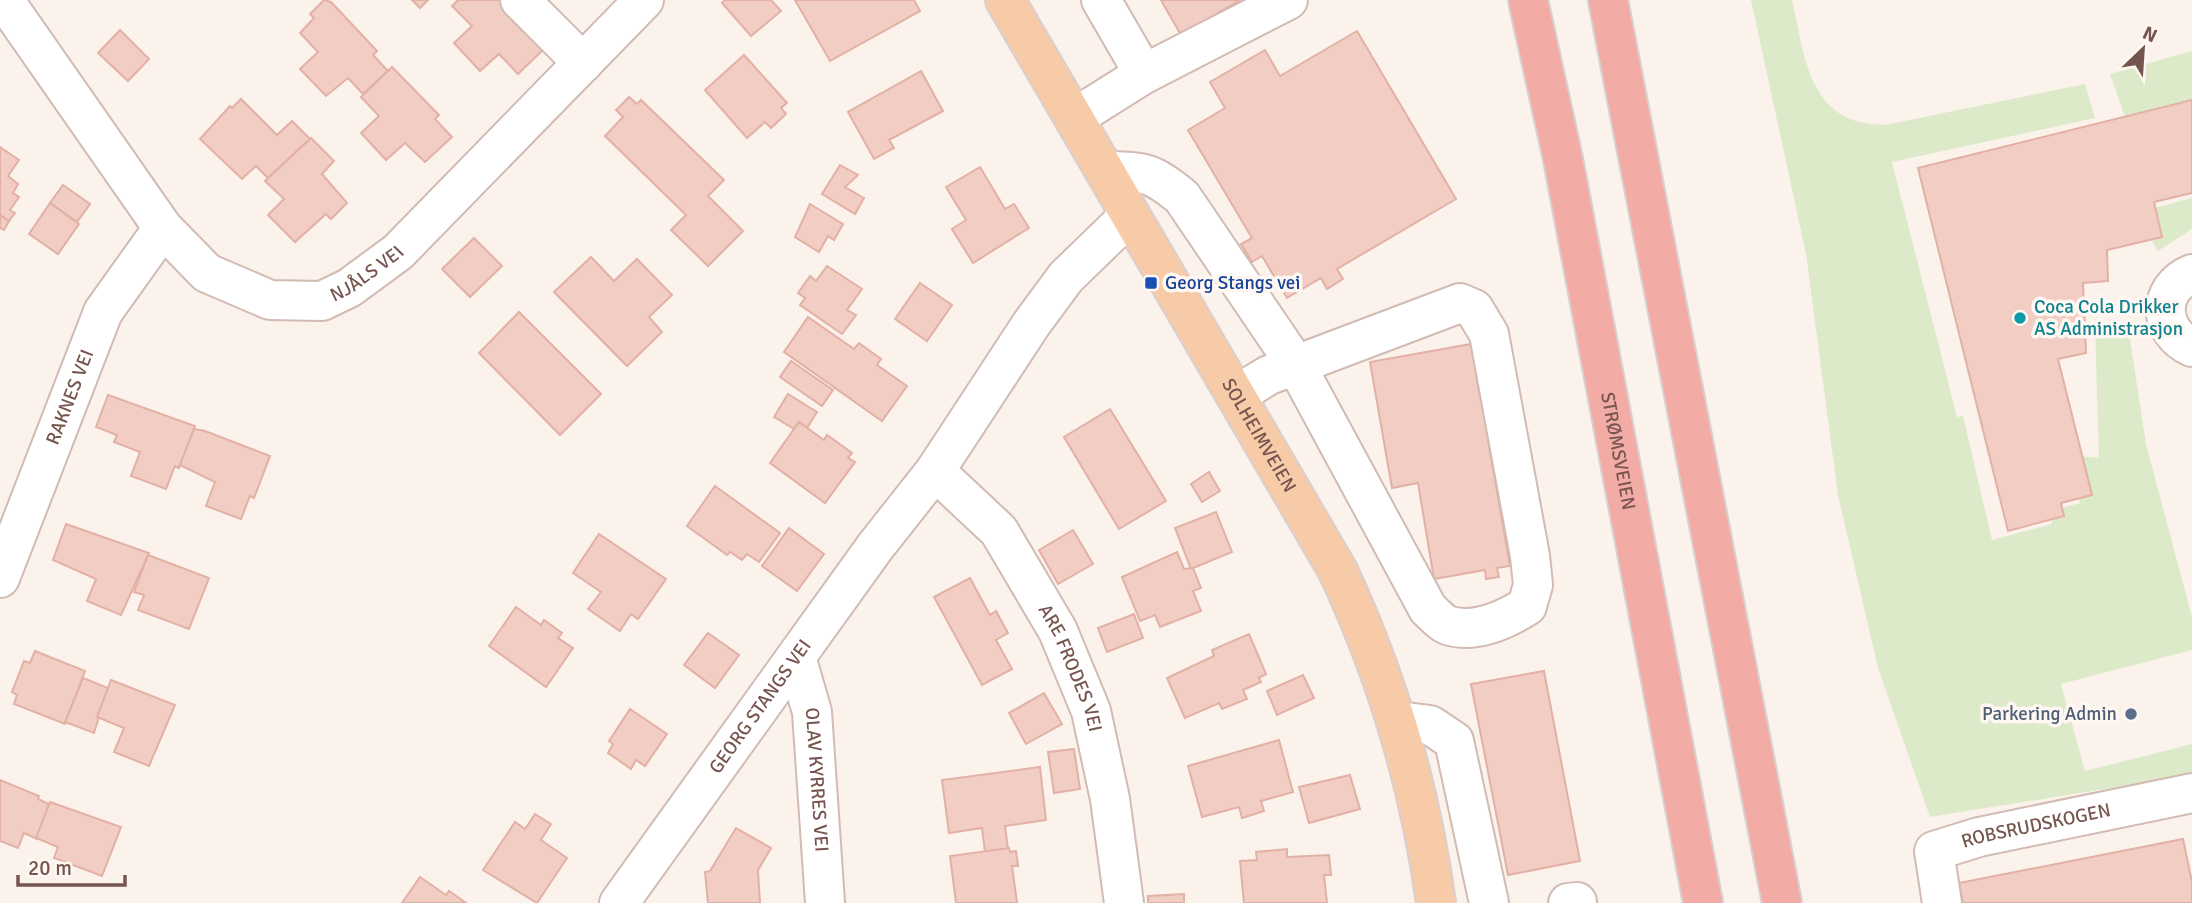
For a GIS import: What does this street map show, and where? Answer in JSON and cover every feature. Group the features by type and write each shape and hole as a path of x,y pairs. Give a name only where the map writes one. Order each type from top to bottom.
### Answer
{"highway":[{"name":"STRØMSVEIEN","path":"1528,0 1568,186 1703,903"},
{"path":"1608,0 1782,903"}],"main road":[{"name":"SOLHEIMVEIEN","path":"1004,0 1338,571 1369,637 1398,721 1421,811 1436,903"}],"street":[{"path":"520,0 583,63"},
{"name":"NJÅLS VEI","path":"8,20 163,228 207,273 270,300 322,301 349,288 398,252 644,0"},
{"path":"1101,0 1144,74"},
{"path":"1074,118 1144,74 1288,0"},
{"path":"1105,171 1142,172 1157,176 1182,197 1296,365 1428,609 1448,625 1481,627 1507,619 1527,606 1533,585 1530,556 1489,334 1474,309 1460,303 1296,365 1269,375 1236,395"},
{"name":"GEORG STANGS VEI","path":"619,903 797,660 875,547 935,471 1032,323 1066,277 1130,215"},
{"name":"RAKNES VEI","path":"0,578 103,312 163,228"},
{"path":"2192,274 2174,286 2164,309 2172,333 2192,347"},
{"name":"ARE FRODES VEI","path":"935,471 999,531 1058,631 1091,711 1110,799 1124,903"},
{"name":"OLAV KYRRES VEI","path":"797,660 812,712 825,903"},
{"path":"1398,721 1430,725 1454,741 1489,903"},
{"name":"ROBSRUDSKOGEN","path":"1942,903 1934,850 1979,837 2192,793"},
{"path":"1569,903 1577,902"}],"green space":[{"path":"1751,0 1792,0 1803,52 1816,86 1837,112 1853,120 1885,125 2085,84 2095,118 1892,162 1957,417 1963,416 1992,540 2052,524 2050,511 2080,503 2069,455 2099,458 2095,328 2128,326 2146,444 2192,617 2192,650 2061,684 2085,771 2192,744 2192,775 1930,817 1878,668 1838,495 1806,254"},
{"path":"2192,51 2192,111 2189,103 2125,117 2110,74"},
{"path":"2192,198 2192,229 2158,251 2153,243 2147,210"}],"building":[{"path":"324,0 331,2 377,51 373,55 388,71 363,94 348,78 326,96 300,69 318,52 300,33 314,18 310,14"},
{"path":"412,0 428,0 420,8"},
{"path":"458,0 508,0 546,47 518,74 499,54 480,71 454,43 472,26 452,6"},
{"path":"725,0 771,0 781,11 751,36 722,3"},
{"path":"795,0 914,0 920,11 830,61"},
{"path":"1161,0 1240,0 1181,35"},
{"path":"120,30 149,59 128,81 98,53"},
{"path":"1357,31 1456,199 1337,269 1343,279 1327,289 1321,278 1287,298 1262,256 1252,262 1241,244 1252,238 1188,130 1225,108 1210,82 1265,50 1280,76"},
{"path":"744,55 787,103 781,108 786,114 771,128 765,122 747,138 705,90"},
{"path":"392,67 439,115 435,119 452,137 425,162 405,143 386,160 361,133 379,116 361,97"},
{"path":"921,71 943,111 889,140 894,148 874,159 848,112"},
{"path":"629,97 637,104 641,100 724,180 708,196 743,231 708,266 671,230 686,215 605,136 623,117 616,110"},
{"path":"241,99 277,135 292,121 310,139 268,178 256,166 242,179 200,139 230,106 232,108"},
{"name":"Coca Cola Drikker AS Administrasjon","path":"2192,100 2192,193 2154,202 2162,237 2107,250 2108,281 2083,283 2086,353 2058,359 2092,495 2061,503 2064,516 2008,531 1918,168"},
{"path":"311,138 334,161 322,174 347,203 331,219 326,214 295,242 268,215 284,199 265,181"},
{"path":"0,147 19,160 8,176 18,184 13,193 19,197 10,210 15,213 9,221 0,215"},
{"path":"840,165 858,175 845,187 864,198 855,214 822,194"},
{"path":"980,167 1005,209 1014,204 1029,228 973,263 952,229 966,220 946,187"},
{"path":"63,185 90,204 77,222 50,203"},
{"path":"50,203 79,224 58,254 29,234"},
{"path":"810,204 843,224 834,240 828,236 819,252 795,237"},
{"path":"0,215 9,221 4,230 0,228"},
{"path":"474,238 502,266 470,297 442,269"},
{"path":"591,257 614,281 637,259 672,295 649,317 662,332 627,366 554,292"},
{"path":"827,266 862,289 847,310 856,315 842,334 800,305 805,298 798,293 810,276 816,281"},
{"path":"920,283 952,305 927,341 895,319"},
{"path":"519,312 601,394 560,435 479,353"},
{"path":"808,317 854,349 859,343 881,359 877,365 907,386 882,421 784,352"},
{"path":"1471,344 1480,397 1492,397 1499,436 1488,440 1510,566 1497,568 1499,577 1486,579 1485,570 1434,579 1418,483 1392,488 1370,362"},
{"path":"791,361 833,390 822,406 780,377"},
{"path":"788,394 817,412 807,428 799,422 794,429 774,417"},
{"path":"108,395 195,426 179,468 175,466 166,489 131,476 140,452 114,442 117,435 96,427"},
{"path":"1110,409 1166,501 1119,529 1064,437"},
{"path":"799,422 824,440 827,435 852,453 848,458 855,462 825,503 770,463"},
{"path":"194,429 270,456 254,498 250,496 241,519 206,506 215,482 180,465"},
{"path":"1209,472 1220,491 1202,502 1191,484"},
{"path":"715,486 780,533 759,562 747,554 742,560 730,552 727,555 687,526"},
{"path":"1216,512 1232,552 1191,569 1175,528"},
{"path":"66,524 149,553 121,615 87,601 96,579 53,560"},
{"path":"789,528 824,554 797,591 762,566"},
{"path":"1073,530 1093,564 1058,584 1039,550"},
{"path":"599,534 666,579 638,619 631,614 620,631 588,609 601,592 573,573"},
{"path":"1177,552 1184,569 1193,568 1201,588 1193,591 1201,611 1160,627 1155,615 1140,621 1122,577"},
{"path":"148,555 209,578 189,629 138,610 144,595 134,592"},
{"path":"970,578 990,615 996,611 1008,633 996,640 1012,669 982,685 934,597"},
{"path":"516,607 541,625 544,620 562,633 558,638 573,648 546,687 489,646"},
{"path":"1134,614 1143,638 1107,652 1098,628"},
{"path":"708,633 739,655 715,688 684,665"},
{"path":"1249,634 1266,674 1259,678 1261,682 1243,690 1247,699 1222,709 1219,703 1185,718 1167,678 1214,656 1212,650"},
{"path":"35,651 85,671 65,724 14,704 17,695 12,692 24,661 30,663"},
{"path":"1544,671 1580,861 1508,875 1471,684"},
{"path":"1303,675 1314,698 1277,715 1267,691"},
{"path":"83,678 108,688 94,733 65,722"},
{"path":"111,680 175,705 149,766 114,752 124,728 97,717"},
{"path":"1044,693 1062,724 1026,744 1009,713"},
{"path":"630,709 667,734 645,766 636,760 631,769 608,753 613,744 609,741"},
{"path":"1279,740 1293,792 1261,801 1264,811 1242,818 1239,807 1202,817 1188,766"},
{"path":"1074,749 1080,789 1054,793 1048,752"},
{"path":"1040,767 1046,820 1005,826 1008,849 985,852 982,828 949,833 942,780"},
{"path":"1350,775 1360,809 1309,823 1299,787"},
{"path":"0,780 39,796 38,799 49,804 37,839 24,833 18,848 0,841"},
{"path":"50,802 121,827 102,876 54,858 58,847 36,838"},
{"path":"535,814 551,824 541,840 567,858 537,903 483,870 515,822 525,829"},
{"path":"736,828 771,848 758,870 760,903 708,903 705,872 710,871"},
{"path":"2183,839 2192,882 2192,903 1963,903 1959,883"},
{"path":"1009,848 1010,852 1016,851 1018,866 1012,866 1017,903 956,903 950,856"},
{"path":"1287,849 1287,857 1329,855 1331,875 1324,875 1327,903 1244,903 1240,861 1257,860 1256,852"},
{"path":"420,877 446,895 449,891 466,903 402,903"},
{"path":"1184,894 1184,903 1148,903 1148,896"}],"place":[{"name":"Georg Stangs vei","path":"1151,283"},
{"name":"Coca Cola Drikker AS Administrasjon","path":"2020,318"},
{"name":"Parkering Admin","path":"2131,714"}]}
